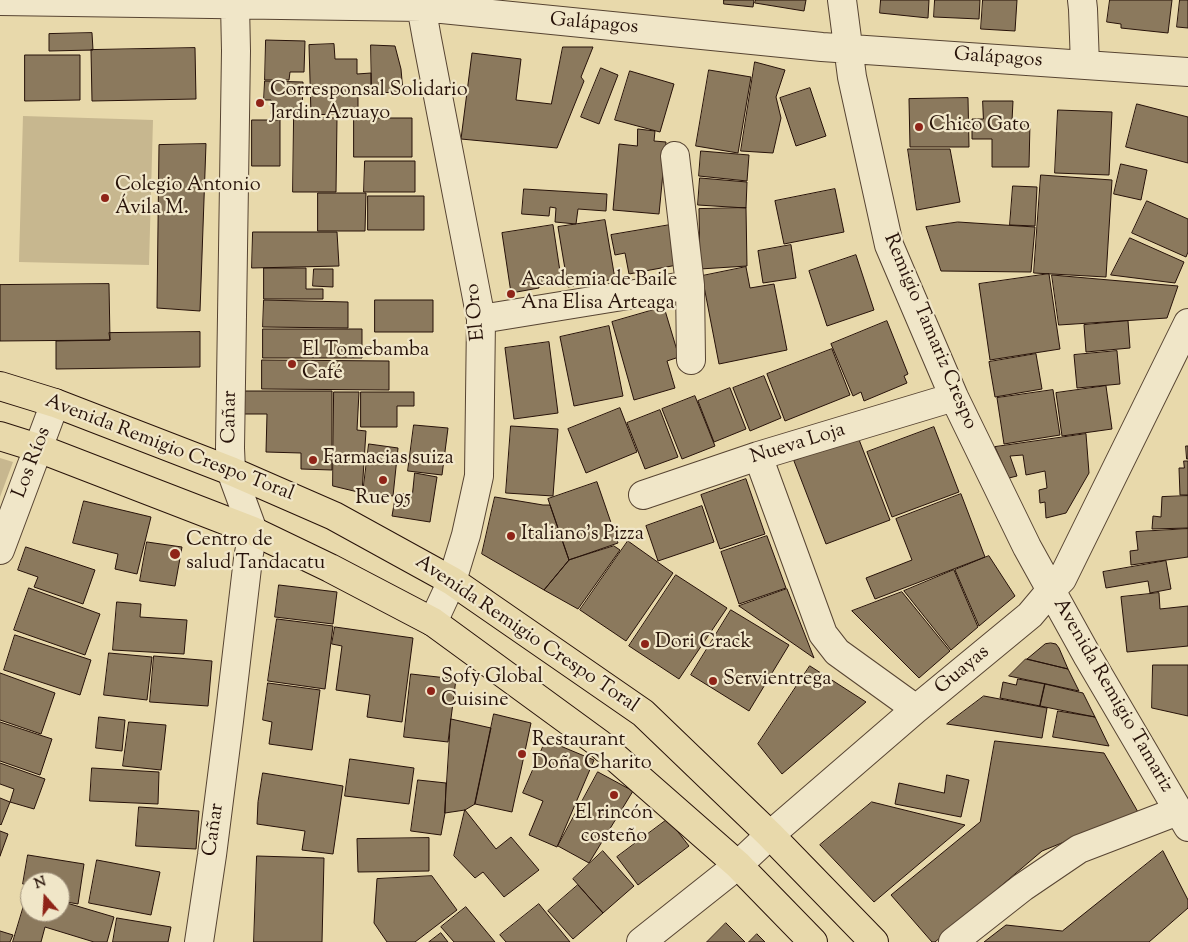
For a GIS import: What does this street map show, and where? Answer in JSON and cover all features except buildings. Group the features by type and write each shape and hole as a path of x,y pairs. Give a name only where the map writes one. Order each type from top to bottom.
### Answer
{"main road":[{"name":"Avenida Remigio Crespo Toral","path":"0,386 55,404 231,471 334,516 452,580 643,713 770,835 874,942"},
{"name":"Avenida Remigio Crespo Toral","path":"0,436 38,448 253,531 330,568 432,622 600,744 738,865 813,942"}],"street":[{"name":"Remigio Tamariz Crespo","path":"842,0 852,77 889,245 954,397 1051,590"},
{"path":"1082,0 1086,65"},
{"name":"Galápagos","path":"0,1 421,4 443,10 848,48 1188,72"},
{"name":"Cañar","path":"199,942 212,855 253,531 231,471 230,448 236,51 235,4"},
{"name":"El Oro","path":"421,4 481,319 479,476 466,535 452,580 432,622"},
{"path":"675,156 690,285 691,360"},
{"path":"481,319 690,285"},
{"name":"Guayas","path":"641,942 738,865 916,709 1030,614 1062,579 1188,323"},
{"name":"Nueva Loja","path":"643,495 758,456 954,397"},
{"name":"Los Ríos","path":"0,550 55,404"},
{"path":"758,456 823,634 837,652 916,709"},
{"name":"Avenida Remigio Tamariz","path":"1051,590 1183,819"},
{"path":"954,942 1023,887 1078,850 1183,819"}],"shaded area":[{"path":"23,116 153,120 149,265 19,262"},
{"path":"0,458 13,462 0,497"}],"place":[{"name":"Corresponsal Solidario Jardin Azuayo","path":"260,103"},
{"name":"Chico Gato","path":"919,127"},
{"name":"Colegio Antonio Ávila M.","path":"105,198"},
{"name":"Academia de Baile Ana Elisa Arteaga","path":"511,294"},
{"name":"El Tomebamba Café","path":"292,364"},
{"name":"Farmacias suiza","path":"313,460"},
{"name":"Rue 95","path":"383,480"},
{"name":"Italiano's Pizza","path":"511,536"},
{"name":"Centro de salud Tandacatu","path":"175,554"},
{"name":"Dori Crack","path":"645,644"},
{"name":"Servientrega","path":"713,681"},
{"name":"Sofy Global Cuisine","path":"431,691"},
{"name":"Restaurant Doña Charito","path":"522,754"},
{"name":"El rincón costeño","path":"614,795"}]}
